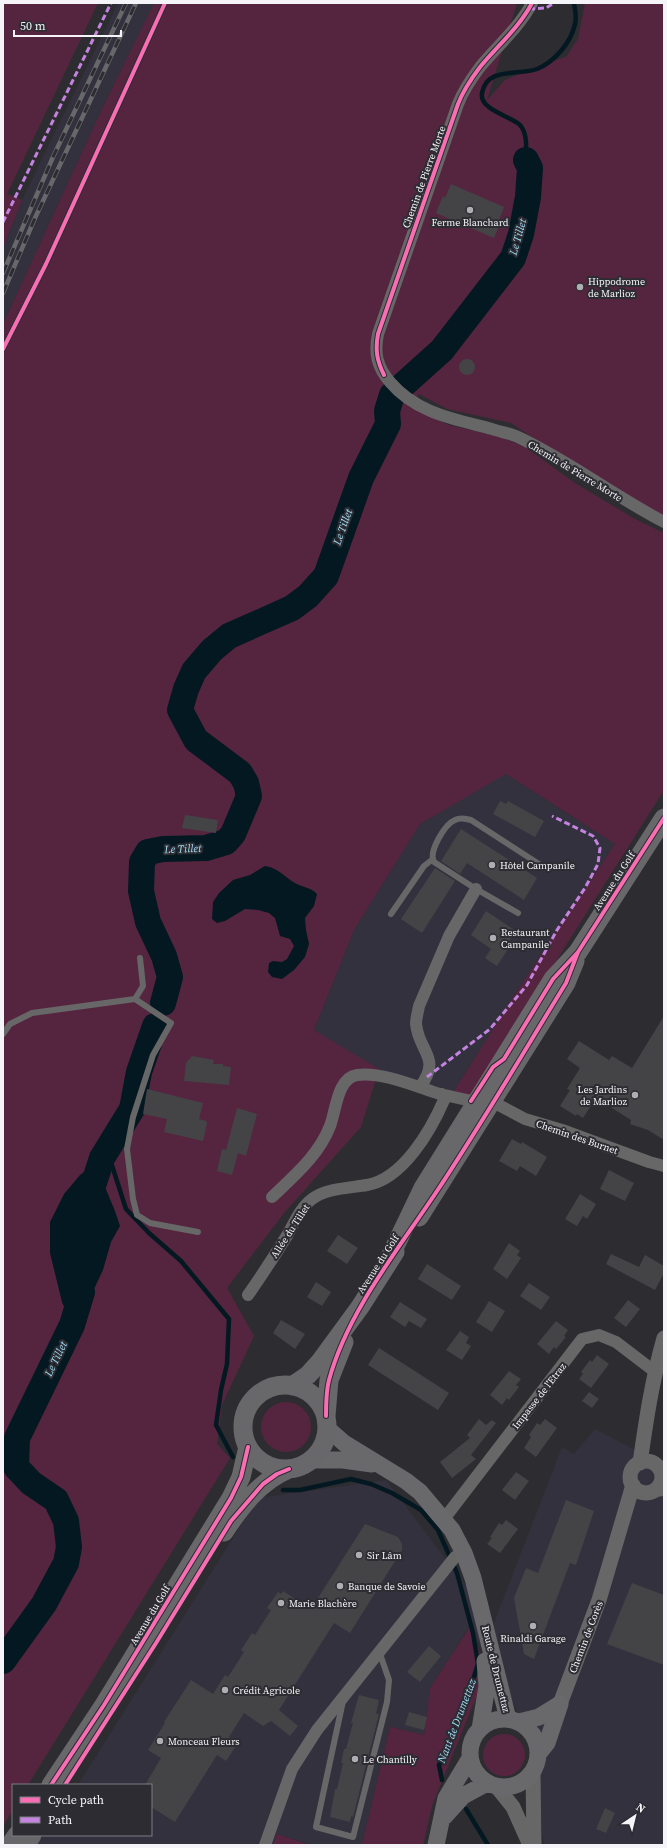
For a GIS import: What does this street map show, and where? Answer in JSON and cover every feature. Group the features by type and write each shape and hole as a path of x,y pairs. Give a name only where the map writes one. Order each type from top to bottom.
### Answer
{"main road":[{"name":"Avenue du Golf","path":"292,1386 308,1375 319,1363 360,1307 388,1261 435,1194 476,1129 484,1103 553,979 578,952 664,818"},
{"path":"388,1261 423,1188 484,1103"},
{"name":"Avenue du Golf","path":"326,1422 328,1380 335,1361 360,1307"},
{"path":"278,1386 292,1386 303,1389 313,1396 321,1405 326,1422 325,1440 320,1451 312,1460 301,1466 289,1469 277,1468 265,1464 255,1457 248,1447 243,1434 243,1421 247,1408 266,1390 278,1386"},
{"name":"Route de Drumettaz","path":"326,1422 344,1443 406,1481 420,1492 452,1530 460,1555 473,1578 483,1619 513,1721"},
{"name":"Avenue du Golf","path":"52,1784 104,1705 231,1498 241,1477 248,1447"},
{"name":"Route de Drumettaz","path":"312,1460 343,1460 378,1465"},
{"name":"Avenue du Golf","path":"65,1784 156,1643 231,1521 263,1484 277,1474 289,1469"},
{"name":"Route de Drumettaz","path":"480,1729 487,1686 483,1619"},
{"path":"513,1721 527,1727 533,1735 539,1753 537,1763 533,1772 526,1780 518,1785 507,1788 492,1785 479,1776 473,1768 470,1758 470,1747 474,1737 480,1729 493,1721 513,1721 539,1717 560,1704"},
{"name":"Chemin de Corès","path":"539,1753 548,1742 560,1704"},
{"path":"436,1845 446,1798 470,1758"},
{"path":"442,1820 454,1805 464,1796 492,1785"},
{"path":"10,1845 16,1836"},
{"path":"26,1845 31,1836"}],"street":[{"name":"Chemin de Pierre Morte","path":"532,3 521,20 478,69 463,92 378,334 376,355 378,364 384,375 396,388 412,402 427,411 516,436 565,463 620,498 664,522"},
{"path":"420,1087 428,1077 430,1065 417,1027 419,1006 452,930 476,889"},
{"name":"Chemin des Burnet","path":"272,1197 306,1164 321,1143 331,1124 340,1090 346,1080 356,1075 375,1075 442,1094 484,1103 664,1166"},
{"name":"Allée du Tillet","path":"248,1295 311,1199 333,1191 370,1185 390,1176 397,1171 422,1140 439,1112 444,1100 442,1094"},
{"name":"Impasse de l'Etraz","path":"444,1519 582,1339 599,1335 616,1342 654,1371"},
{"path":"640,1463 654,1371 664,1338"},
{"path":"624,1516 656,1492 661,1485 660,1469 645,1427"},
{"path":"656,1492 640,1492 633,1486 631,1481 632,1470 640,1463 650,1462 660,1469"},
{"name":"Chemin de Corès","path":"560,1704 600,1600 633,1486"},
{"path":"265,1845 292,1769 317,1730 447,1567 460,1555"},
{"path":"533,1772 534,1845"},
{"path":"492,1785 513,1807 530,1845"}],"lane":[{"path":"391,914 421,871 433,859 434,850 445,830 454,820 463,818 471,820 542,866"},
{"path":"433,859 440,866 476,889 518,913"},
{"path":"135,999 143,986 140,958"},
{"path":"3,1034 10,1024 32,1012 135,999 171,1023 152,1055 133,1117 127,1149 137,1215 150,1223 198,1232"},
{"path":"344,1696 316,1827 353,1837 387,1702 390,1680 379,1651"}],"shaded area":[{"path":"3,3 98,3 7,194 22,200 3,249"},
{"path":"118,3 154,3 101,111 3,324 3,249 22,200"},
{"path":"154,3 517,3 487,100 505,80 543,64 566,57 578,39 585,3 664,3 664,519 633,505 511,423 447,409 419,394 408,406 449,425 501,437 525,447 575,483 635,519 664,533 664,790 471,1096 452,1094 519,988 615,844 506,774 420,824 354,930 314,1030 379,1069 361,1127 284,1213 227,1288 254,1336 222,1405 217,1444 230,1458 29,1784 12,1784 12,1812 3,1826 3,324 101,111"},
{"path":"504,773 615,844 519,988 452,1094 388,1078 314,1030 354,930 420,824"},
{"path":"291,1402 296,1403 304,1409 310,1417 310,1437 304,1445 296,1451 281,1452 276,1451 268,1445 262,1437 261,1422 262,1417 268,1409 276,1403"},
{"path":"595,1429 664,1465 664,1845 545,1845 542,1835 540,1785 516,1708 469,1627 430,1688 424,1735 390,1727 362,1845 313,1845 277,1834 273,1845 35,1845 43,1836 152,1836 152,1784 79,1784 258,1498 386,1480 494,1623 562,1447 574,1454"},
{"path":"471,1625 487,1677 472,1707 432,1806 423,1845 362,1845 390,1727 424,1735 430,1688"},
{"path":"504,1734 519,1740 525,1755 519,1770 504,1776 489,1770 483,1755 489,1740"},
{"path":"277,1834 307,1844 311,1845 273,1845"}],"water":[{"path":"265,866 278,871 291,881 312,890 317,894 314,906 305,918 309,944 305,957 294,970 282,979 272,977 268,972 269,963 273,961 282,962 287,959 294,946 290,939 280,936 275,918 269,913 245,909 225,921 217,923 212,919 213,902 219,893 233,880 250,875"},
{"path":"102,1158 100,1175 120,1226 111,1242 103,1270 79,1321 72,1325 62,1302 50,1253 50,1222 64,1194 80,1175"}],"building":[{"name":"Ferme Blanchard","path":"451,184 504,207 499,220 501,221 494,238 436,213 443,196 445,198"},
{"path":"467,359 473,361 475,367 473,373 467,375 461,373 459,367 461,361"},
{"path":"500,801 506,804 508,801 544,821 535,837 493,814"},
{"path":"185,815 218,820 216,833 182,828"},
{"name":"Hôtel Campanile","path":"461,829 537,878 524,900 467,863 460,874 441,861"},
{"path":"435,868 455,881 422,933 401,919"},
{"name":"Restaurant Campanile","path":"486,911 516,931 509,941 512,943 497,966 485,958 491,949 471,935"},
{"name":"Les Jardins de Marlioz","path":"664,1016 664,1140 648,1130 630,1124 631,1120 596,1098 583,1118 577,1114 576,1116 560,1106 570,1090 567,1089 580,1068 567,1059 579,1041 609,1060 612,1056 632,1068"},
{"path":"192,1056 214,1060 213,1064 223,1064 223,1066 231,1067 229,1085 184,1081 186,1063"},
{"path":"147,1089 203,1103 199,1119 206,1121 207,1123 203,1141 164,1132 167,1119 143,1114"},
{"path":"237,1108 257,1114 246,1156 238,1153 232,1175 217,1171 222,1149 226,1150"},
{"path":"512,1139 521,1144 522,1142 547,1157 536,1176 520,1166 517,1171 499,1161"},
{"path":"609,1170 634,1183 625,1201 600,1189"},
{"path":"580,1194 596,1204 587,1219 583,1216 577,1226 565,1219"},
{"path":"338,1235 358,1248 347,1264 327,1251"},
{"path":"509,1243 520,1251 517,1255 521,1258 507,1279 493,1269"},
{"path":"611,1254 639,1267 645,1255 664,1266 664,1273 655,1290 606,1264"},
{"path":"427,1264 461,1286 452,1300 418,1279"},
{"path":"316,1282 331,1292 322,1306 307,1297"},
{"path":"529,1283 550,1297 541,1310 520,1296"},
{"path":"628,1300 640,1309 626,1327 614,1318"},
{"path":"489,1301 505,1311 492,1332 476,1322"},
{"path":"400,1302 427,1319 421,1328 409,1321 405,1327 390,1317"},
{"path":"281,1320 305,1334 295,1349 273,1333"},
{"path":"556,1321 568,1330 564,1336 566,1337 556,1349 554,1347 549,1354 537,1344"},
{"path":"460,1331 469,1337 466,1343 471,1346 462,1360 446,1350"},
{"path":"379,1348 449,1393 438,1410 368,1365"},
{"path":"597,1355 609,1364 591,1388 579,1379 583,1374 581,1372 590,1360 592,1362"},
{"path":"509,1371 521,1379 516,1385 519,1387 509,1400 507,1398 502,1405 490,1395"},
{"path":"589,1392 599,1399 592,1408 582,1401"},
{"path":"479,1419 486,1425 492,1420 496,1423 471,1455 476,1459 452,1478 440,1462 470,1438 467,1435"},
{"path":"545,1419 557,1428 536,1457 524,1448 531,1437 529,1435 537,1423 540,1425"},
{"path":"516,1472 529,1481 515,1500 502,1490"},
{"path":"566,1500 594,1511 576,1565 570,1563 534,1659 524,1654 514,1598 526,1568 538,1573"},
{"path":"506,1520 518,1529 500,1553 487,1544 492,1538 490,1537 499,1523 502,1525"},
{"path":"365,1524 398,1537 402,1544 402,1550 350,1633 334,1623 279,1710 298,1726 290,1736 271,1721 263,1726 244,1713 229,1737 238,1743 226,1761 217,1755 175,1822 152,1808 152,1784 146,1784 161,1758 148,1750 191,1680 213,1694 225,1675 228,1677 244,1652 241,1650 252,1633 255,1635 271,1610 267,1608 278,1592 281,1594 283,1591 311,1609"},
{"path":"632,1583 664,1595 664,1665 607,1644"},
{"path":"429,1646 441,1656 420,1682 407,1672"},
{"name":"Le Chantilly","path":"359,1695 379,1700 376,1714 379,1714 353,1817 351,1816 350,1822 330,1817 335,1789 337,1789 343,1763 341,1763 344,1749 346,1749 353,1723 351,1723"},
{"path":"409,1712 427,1717 424,1730 405,1725"},
{"path":"605,1808 615,1813 606,1833 596,1829"}],"waterway":[{"name":"Le Tillet","path":"526,160 526,142 523,129 516,122 496,112 485,104 482,99 482,93 485,85 490,79 497,75 530,71 550,62 566,45 573,31 576,19 574,3"},
{"name":"Le Tillet","path":"163,1003 170,977 164,956 148,922 141,891 142,862 148,852 163,849 206,848 226,842 233,834 249,796 246,783 240,773 196,740 180,710 186,689 194,671 212,650 229,636 292,608 308,596 326,576 361,478 388,424 387,411 392,395 442,350 513,258 521,234 528,197 530,168 526,160"},
{"name":"Le Tillet","path":"91,1192 102,1158 132,1109 139,1072 155,1026"},
{"name":"Nant de Drumettaz","path":"107,1150 126,1209 149,1233 181,1261 229,1319 227,1364 221,1390 216,1425 233,1457"},
{"name":"Le Tillet","path":"3,1661 44,1604 66,1563 69,1547 66,1521 56,1500 31,1483 16,1467 17,1438 72,1325 82,1292"},
{"name":"Nant de Drumettaz","path":"283,1490 300,1490 351,1479 371,1484 392,1493 421,1510 438,1530 457,1573 473,1633 478,1664 463,1712 439,1765 442,1780"},
{"name":"Nant de Drumettaz","path":"466,1809 488,1845"}],"railway":[{"path":"3,273 53,157 126,3"},
{"path":"3,293 35,218 136,3"}],"marked path":[{"path":"3,222 111,3"},
{"path":"529,9 546,8 554,3"},
{"path":"427,1077 490,1029 527,985 557,930 585,888 598,864 600,848 593,836 552,816"}],"cycle path":[{"path":"3,349 46,264 165,3"},
{"path":"384,375 377,355 378,334 458,104 470,81 487,59 521,21 532,3"},
{"path":"471,1101 493,1067 504,1059 553,979 578,952 664,818"},
{"path":"326,1416 329,1380 337,1355 360,1307 374,1283 435,1194 502,1089 566,983 578,952"},
{"path":"52,1784 104,1705 231,1498 241,1477 248,1447"},
{"path":"66,1784 156,1643 231,1521 263,1484 277,1474 289,1469"}],"place":[{"name":"Ferme Blanchard","path":"470,210"},
{"name":"Hippodrome de Marlioz","path":"580,287"},
{"name":"Hôtel Campanile","path":"492,865"},
{"name":"Restaurant Campanile","path":"493,938"},
{"name":"Les Jardins de Marlioz","path":"635,1095"},
{"name":"Sir Lâm","path":"359,1555"},
{"name":"Banque de Savoie","path":"340,1586"},
{"name":"Marie Blachère","path":"281,1603"},
{"name":"Rinaldi Garage","path":"533,1626"},
{"name":"Crédit Agricole","path":"225,1690"},
{"name":"Monceau Fleurs","path":"160,1741"},
{"name":"Le Chantilly","path":"355,1759"}]}
